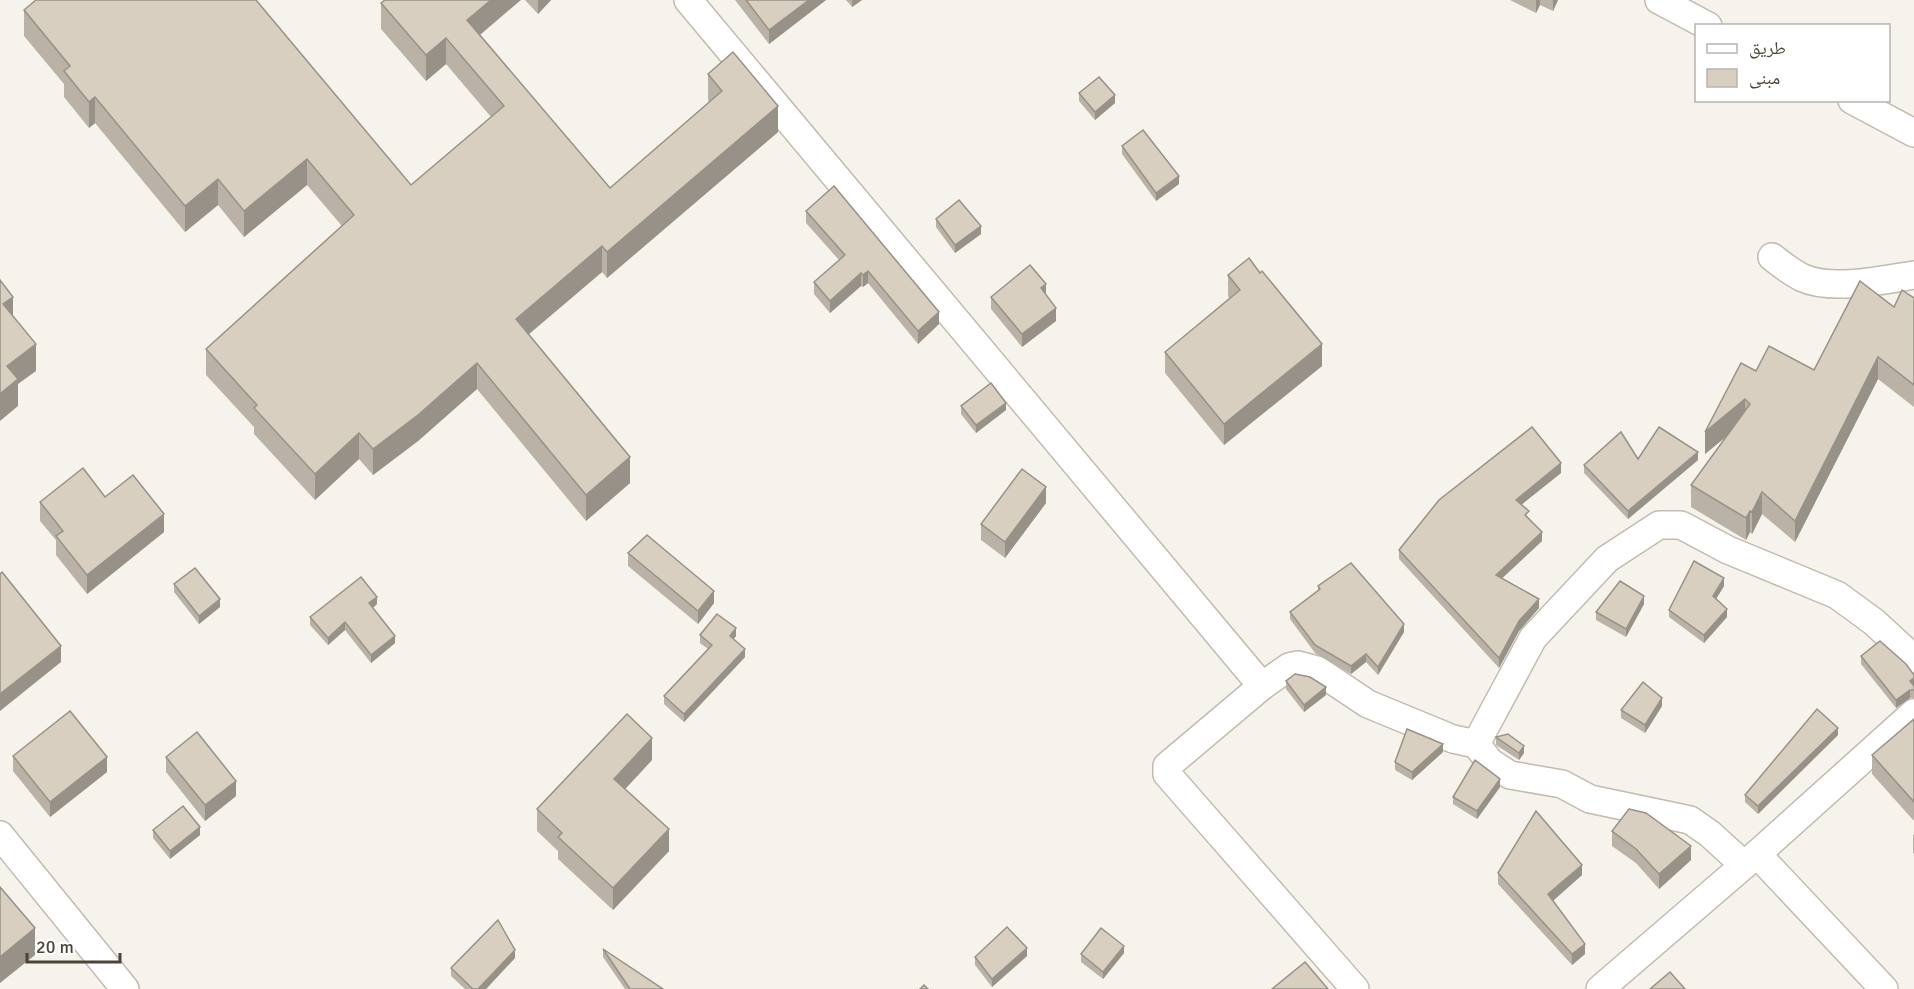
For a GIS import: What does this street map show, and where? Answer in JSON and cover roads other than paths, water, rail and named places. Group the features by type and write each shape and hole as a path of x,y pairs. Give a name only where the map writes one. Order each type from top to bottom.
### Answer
{"street":[{"path":"688,0 1262,686"},
{"path":"1659,0 1704,24"},
{"path":"1856,102 1914,133"},
{"path":"1772,257 1805,279 1828,283 1869,281 1914,275"},
{"path":"1476,744 1533,638 1607,559 1659,525 1681,525 1728,550 1837,595 1874,622 1914,659"},
{"path":"1355,989 1167,774 1167,766 1262,686 1283,669 1298,665 1317,670 1350,694 1378,708 1453,739 1476,744 1490,762 1510,776 1562,784 1590,799 1690,820 1750,859 1884,989"},
{"path":"1600,989 1914,713"},
{"path":"0,835 125,989"}]}
